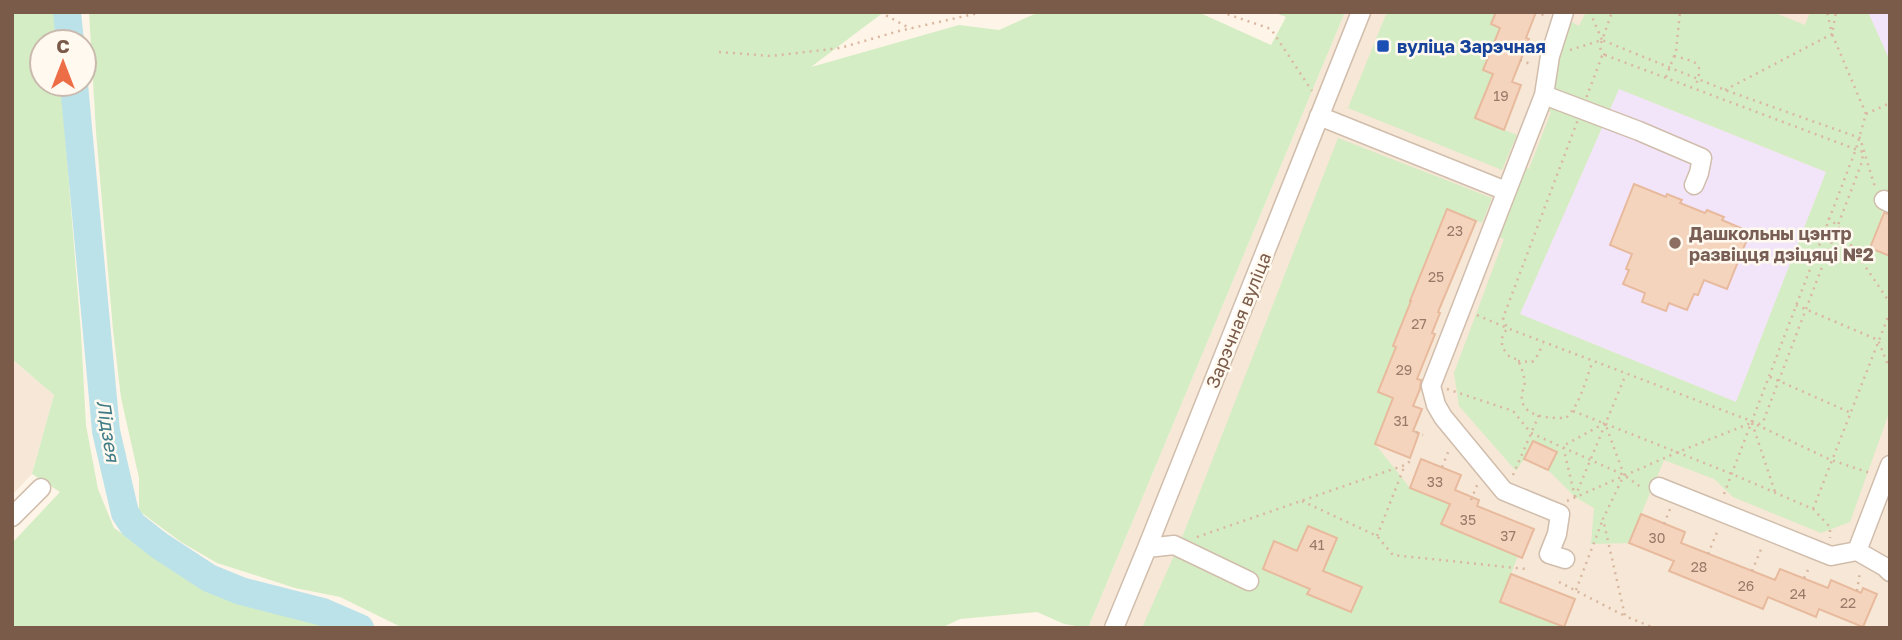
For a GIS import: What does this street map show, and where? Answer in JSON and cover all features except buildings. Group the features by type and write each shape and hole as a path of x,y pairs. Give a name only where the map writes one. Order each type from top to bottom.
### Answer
{"street":[{"name":"Зарэчная вуліца","path":"1114,628 1361,12"},
{"path":"1558,14 1545,62 1544,94 1432,384 1436,405 1443,417 1504,491 1560,514 1557,534 1549,554 1565,559"},
{"path":"1544,94 1702,158 1694,185"},
{"path":"1321,111 1506,191"},
{"path":"1859,558 1887,471"},
{"path":"12,517 41,488"},
{"path":"1654,490 1822,558 1859,558 1885,567 1890,572"},
{"path":"1147,548 1174,545 1249,581"}],"path":[{"path":"880,12 911,29"},
{"path":"719,52 771,56 840,48 983,12"},
{"path":"1221,12 1270,29 1321,111"},
{"path":"1535,12 1558,14"},
{"path":"1590,12 1602,40"},
{"path":"1575,497 1678,452 1752,423 1763,422 1864,157 1863,152 1856,149 1605,55 1600,46 1612,12"},
{"path":"1666,77 1674,56 1680,12"},
{"path":"1708,554 1732,474 1856,149 1866,114 1832,34 1827,12"},
{"path":"1832,34 1836,12"},
{"path":"1725,90 1832,34"},
{"path":"1520,61 1545,62 1602,40 1725,90 1860,138 1883,197"},
{"path":"1544,342 1532,362 1518,361 1509,356 1502,348 1502,338 1507,328 1503,318 1602,56 1605,55"},
{"path":"1674,56 1697,64 1700,69 1695,88"},
{"path":"1866,114 1890,103"},
{"path":"1828,218 1838,226 1890,303"},
{"path":"1796,306 1878,340 1890,370"},
{"path":"1462,308 1752,423 1831,460 1887,471"},
{"path":"1813,509 1890,312"},
{"path":"1518,361 1524,378 1521,395 1525,406 1531,413 1566,418 1573,411 1593,361"},
{"path":"1575,497 1626,374"},
{"path":"1770,377 1849,412"},
{"path":"1432,384 1513,411 1531,432 1654,490"},
{"path":"1573,411 1813,509 1830,527 1822,558 1804,578"},
{"path":"1504,491 1516,471 1539,415"},
{"path":"1563,446 1605,423"},
{"path":"1576,590 1603,519 1624,475 1605,423"},
{"path":"1752,423 1774,492"},
{"path":"1416,432 1423,435"},
{"path":"1563,446 1575,497"},
{"path":"1442,467 1450,450"},
{"path":"1174,545 1405,465 1413,459"},
{"path":"1377,536 1405,465"},
{"path":"1471,500 1478,482"},
{"path":"1302,501 1377,536 1393,555 1525,569"},
{"path":"1664,524 1673,503"},
{"path":"1603,519 1625,616"},
{"path":"1752,571 1765,541"},
{"path":"1857,591 1859,558"},
{"path":"1559,582 1654,628"},
{"path":"1632,628 1635,620"}],"shaded area":[{"path":"1345,12 1890,12 1890,628 1088,628"},
{"path":"1868,12 1890,12 1890,61"},
{"name":"Дашкольны цэнтр развіцця дзіцяці №2","path":"1619,89 1826,172 1736,402 1520,314"},
{"path":"12,359 54,395 32,474 12,495"}],"green space":[{"path":"12,12 56,12 57,28 28,28 28,98 62,98 86,425 98,489 114,528 168,565 217,586 350,628 12,628 12,543 60,492 32,474 54,395 12,359"},
{"path":"89,12 884,12 811,67 959,25 999,30 1039,12 1198,12 1271,45 1286,17 1273,12 1345,12 1088,628 1064,624 1037,612 960,619 941,628 403,628 340,597 295,588 217,563 181,542 139,511 139,478 121,398 113,330 96,132 94,98 98,98 98,28 90,28"},
{"path":"1387,12 1496,12 1500,28 1483,70 1493,74 1475,118 1517,135 1502,170 1348,108"},
{"path":"1586,12 1773,12 1805,25 1810,12 1868,12 1890,61 1890,187 1870,248 1890,256 1890,410 1850,522 1821,533 1733,497 1714,479 1664,460 1629,543 1591,544 1594,508 1575,497 1548,470 1556,452 1533,441 1516,471 1459,406 1454,373 1504,239 1490,234 1517,165 1529,169 1551,112 1539,107 1562,16 1579,26","holes":["1619,89 1826,172 1736,402 1520,314"]},
{"path":"1338,138 1492,198 1482,223 1447,210 1410,300 1393,346 1396,347 1378,392 1393,398 1375,444 1410,488 1450,504 1441,525 1518,556 1500,602 1564,628 1142,628 1183,535"}],"waterway":[{"name":"Лідзея","path":"67,12 69,28"},
{"name":"Лідзея","path":"75,98 106,431 125,513 133,525 160,546 209,578 241,591 323,612 360,628"}],"place":[{"name":"вуліца Зарэчная","path":"1383,46"},
{"name":"Дашкольны цэнтр развіцця дзіцяці №2","path":"1675,243"}]}
